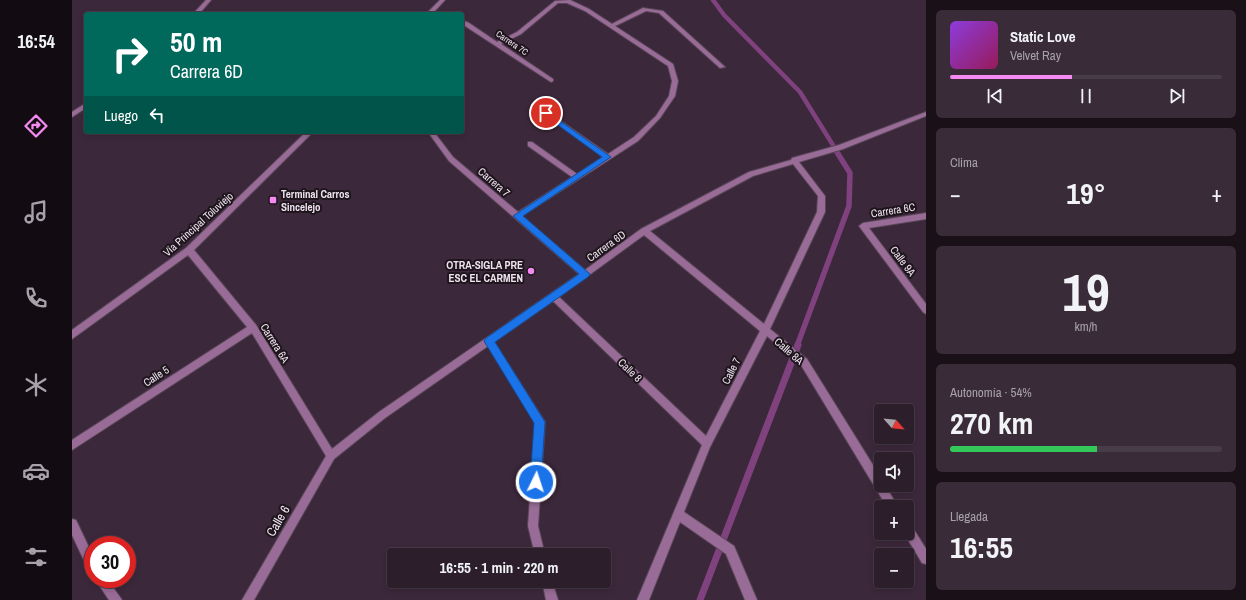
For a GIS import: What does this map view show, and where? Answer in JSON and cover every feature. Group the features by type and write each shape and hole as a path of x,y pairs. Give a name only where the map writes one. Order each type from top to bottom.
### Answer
{"street":[{"path":"198,12 208,0"},
{"path":"431,12 444,0"},
{"path":"497,44 519,33 557,2 568,1 587,10 671,65 675,81 672,96 658,117 636,139 517,216"},
{"path":"612,26 645,9 661,12 722,67"},
{"name":"Carrera 7C","path":"464,23 551,80"},
{"path":"72,115 84,106"},
{"path":"546,113 608,157"},
{"name":"Carrera 6D","path":"331,456 382,414 585,274 644,231 751,174 841,146 926,114"},
{"name":"Vía Principal Toluviejo","path":"72,335 189,250 308,134"},
{"name":"Carrera 7","path":"432,134 450,159 585,274"},
{"path":"530,144 577,177"},
{"name":"Calle 7","path":"643,600 707,444 765,331 821,212 822,196 794,160"},
{"name":"Carrera 6C","path":"863,226 926,216"},
{"name":"Calle 9A","path":"863,226 926,310"},
{"name":"Calle 8A","path":"644,231 804,362 889,500"},
{"name":"Carrera 6A","path":"189,250 253,328 331,456"},
{"name":"Calle 8","path":"553,296 707,444"},
{"name":"Calle 5","path":"72,445 253,328"},
{"path":"489,341 540,422 532,526 538,548"},
{"name":"Calle 6","path":"248,600 331,456"},
{"path":"679,514 730,550 751,600"},
{"path":"72,524 84,549"},
{"path":"914,540 926,559"},
{"path":"107,588 116,600"},
{"path":"549,588 552,600"}],"waterway":[{"path":"713,0 724,15 800,92 836,150"},
{"path":"797,346 849,206 850,173 835,149"},
{"path":"700,600 798,345"}],"place":[{"name":"Terminal Carros Sincelejo","path":"273,200"},
{"name":"OTRA-SIGLA PRE ESC EL CARMEN","path":"531,271"}],"route":[{"path":"536,482 540,422 489,341 585,274 517,216 608,157 546,113"}]}
